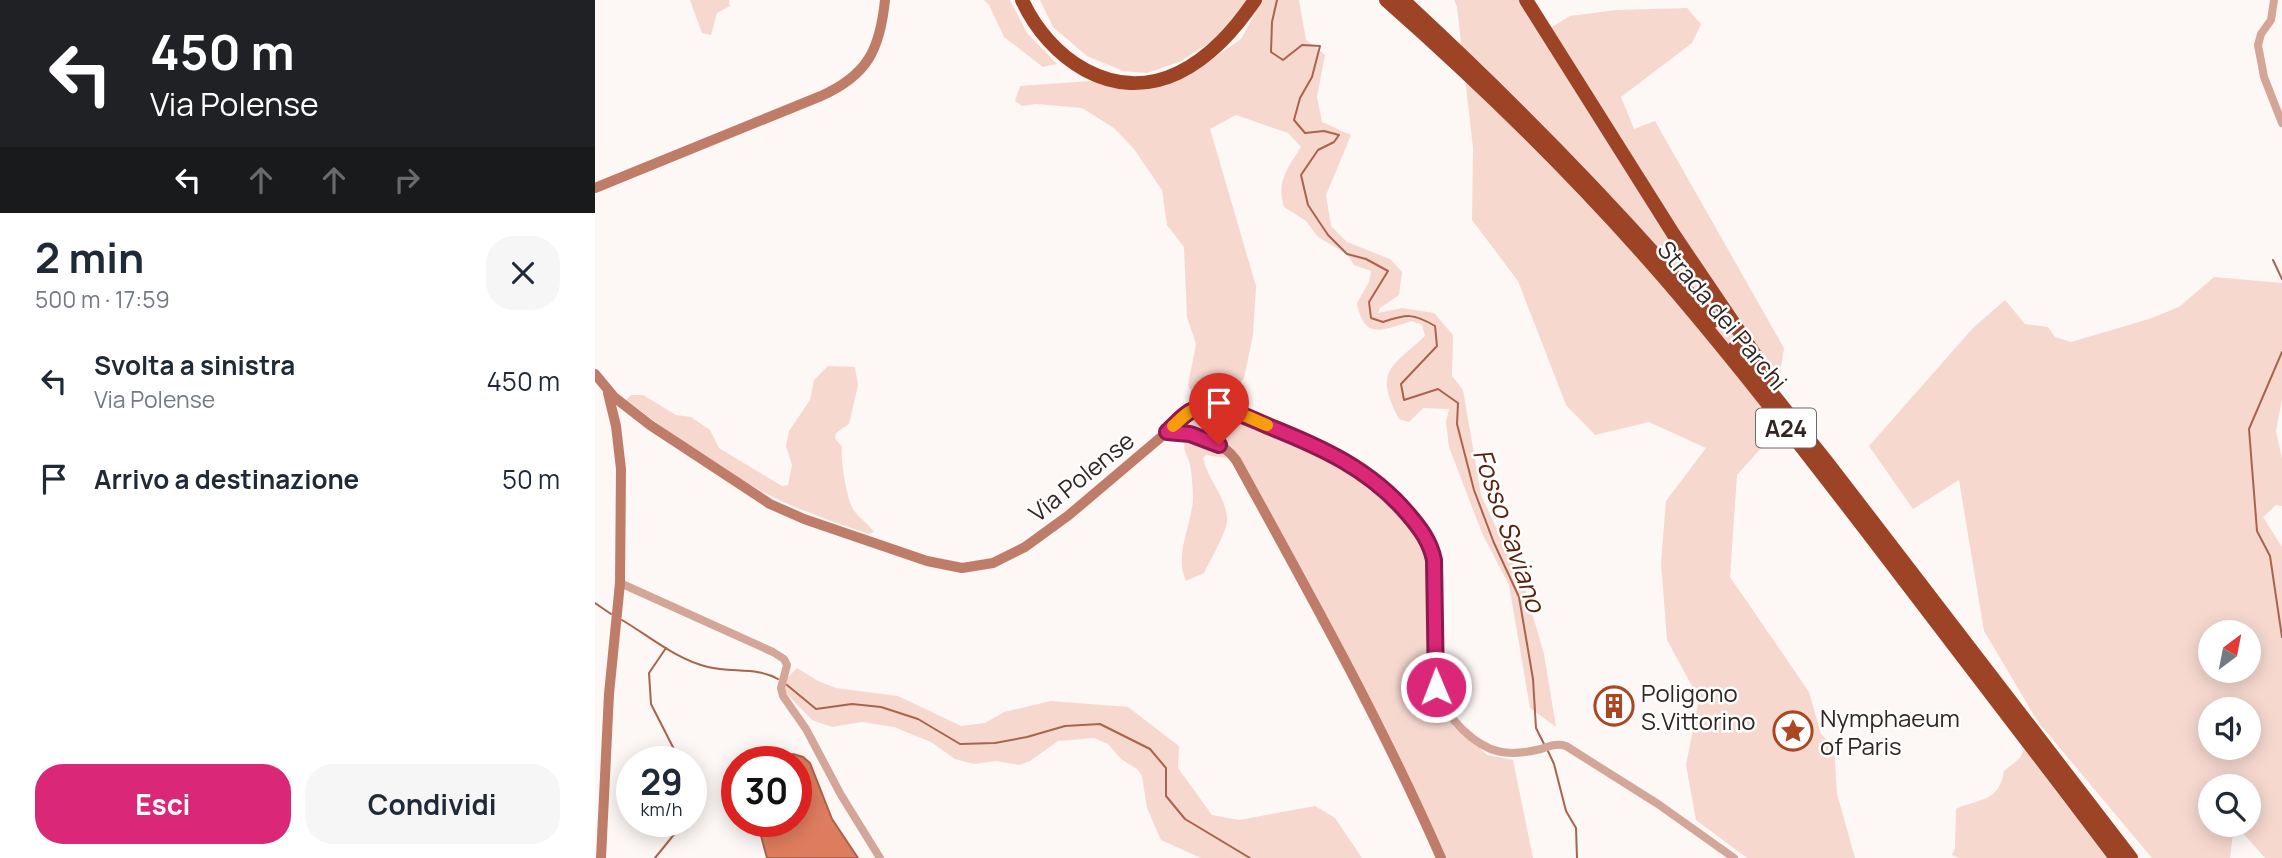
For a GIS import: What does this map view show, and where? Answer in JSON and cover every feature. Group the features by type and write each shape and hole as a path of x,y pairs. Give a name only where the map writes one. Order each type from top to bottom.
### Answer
{"highway":[{"path":"1023,0 1041,33 1067,59 1100,77 1130,82 1168,77 1191,66 1224,39 1252,4"},
{"name":"Strada dei Parchi","path":"1386,0 1618,212 1677,278 1827,462 2011,710 2116,858"},
{"name":"Strada dei Parchi","path":"1403,0 1551,150 1733,360 2131,858"},
{"path":"1526,0 1684,250 1827,462"}],"street":[{"path":"595,188 844,84 860,71 872,54 882,27 885,0"},
{"path":"2274,0 2271,20 2258,43 2262,67 2282,123"},
{"name":"Via Polense","path":"595,374 607,391 666,438 776,507 810,522 927,561 962,568 993,563 1025,547 1069,516 1167,432 1190,434 1210,440 1226,449 1236,460 1307,588 1373,715 1441,858"},
{"path":"601,858 609,694 620,583 621,469 616,426 607,391"},
{"path":"1167,432 1195,409 1210,407 1230,411 1321,448 1347,461 1381,486 1422,531 1433,554 1436,580 1437,695 1441,704 1465,731 1487,747 1510,754 1558,744 1571,748 1734,858"},
{"path":"620,583 784,659 786,670 782,693 806,729 841,795 880,858"}],"shaded area":[{"path":"690,0 729,0 730,6 717,13 711,35 702,33"},
{"path":"984,0 1010,0 1027,33 1057,64 1043,67 1004,37"},
{"path":"1040,0 1299,0 1306,40 1325,55 1317,97 1322,122 1351,135 1326,195 1331,226 1347,242 1390,259 1402,272 1399,295 1380,308 1378,313 1402,308 1434,313 1453,335 1452,376 1463,390 1481,495 1526,592 1544,654 1556,727 1530,708 1509,585 1482,533 1449,447 1446,422 1449,409 1423,408 1409,422 1399,419 1391,403 1387,390 1390,371 1395,363 1425,336 1422,325 1412,321 1384,329 1370,328 1360,315 1357,303 1369,282 1371,271 1354,265 1347,254 1318,237 1306,221 1284,207 1282,182 1301,147 1288,133 1236,115 1210,129 1256,286 1253,335 1244,378 1235,389 1212,402 1194,398 1188,385 1196,344 1187,317 1184,247 1167,225 1162,190 1134,149 1114,128 1082,108 1036,104 1022,106 1015,101 1020,86 1090,81 1135,89 1166,86 1201,67 1241,39 1256,12 1243,5 1214,40 1179,62 1147,73 1123,71 1087,56 1053,27"},
{"path":"1454,0 1520,0 1550,28 1570,16 1616,10 1687,8 1701,24 1692,43 1621,97 1634,129 1655,121 1784,348 1770,438 1737,475 1730,577 1809,692 1821,734 1834,747 1837,794 1855,858 1747,858 1696,820 1686,765 1699,699 1667,640 1661,563 1666,501 1706,448 1649,422 1595,435 1566,405 1518,281 1472,220 1473,148"},
{"path":"2214,277 2282,283 2282,399 2276,431 2282,459 2282,506 2276,505 2263,517 2282,547 2282,858 2265,858 2246,837 2261,837 2261,774 2198,774 2198,837 2232,837 2230,858 2152,858 2038,722 1984,631 1959,480 1913,509 1869,446 1973,328 2005,300 2025,324 2048,327 2055,337 2071,342 2149,319 2179,307"},
{"path":"828,366 855,367 858,385 849,424 836,433 835,438 842,447 849,500 855,512 874,532 869,534 806,511 760,490 700,453 626,400 631,395 643,395 676,415 691,417 710,430 719,448 782,486 788,485 792,465 786,446 789,431 810,400 814,380"},
{"path":"1198,411 1217,412 1244,419 1343,464 1375,487 1409,520 1427,547 1431,560 1432,679 1453,724 1487,755 1513,760 1533,858 1445,858 1309,586 1239,455 1218,438 1184,426 1186,420"},
{"path":"1193,437 1228,453 1226,458 1206,455 1203,458 1221,497 1227,521 1204,573 1186,581 1182,551 1193,496 1191,470 1184,444"},
{"path":"797,668 836,688 898,696 961,726 985,723 1004,712 1051,701 1128,707 1179,746 1178,768 1212,815 1239,820 1315,806 1335,818 1362,858 1201,858 1161,840 1147,808 1142,776 1108,744 1094,738 1058,741 1030,761 1019,765 996,761 974,764 955,759 931,742 894,727 862,722 832,727 812,720 786,693 784,687 787,678"},
{"path":"2024,749 2107,858 1959,858 1952,855 1955,848 1956,809 1993,794 1998,789 2004,771 2020,758"},
{"path":"812,768 832,819 858,858 767,858 761,837 812,837"}],"waterway":[{"name":"Fosso Saviano","path":"1277,0 1272,22 1271,52 1283,60 1302,45 1320,46 1312,77 1300,98 1294,120 1305,133 1324,131 1339,135 1334,142 1318,150 1301,175 1308,205 1328,235 1347,254 1366,259 1388,271 1369,302 1371,318 1383,322 1410,316 1435,326 1437,346 1401,384 1404,400 1438,389 1458,403 1457,424 1474,490 1494,543 1519,597 1533,679 1536,728 1544,744"},
{"path":"2273,260 2282,279"},
{"path":"2282,352 2249,429 2257,531 2270,556 2282,637"},
{"path":"595,603 611,614"},
{"path":"622,620 674,653 697,664 717,669 762,673 778,679"},
{"path":"666,648 649,673 651,704 672,746"},
{"path":"787,685 816,709 852,704 881,707 918,719 960,744 995,743 1065,726 1100,724 1150,749 1166,768 1166,796 1185,819 1250,858"},
{"name":"Fosso Saviano","path":"1547,749 1554,764 1566,811 1576,828 1577,858"},
{"path":"655,858 672,837"}],"slow traffic":[{"path":"1173,426 1193,410 1210,407 1224,409 1267,425"}],"place":[{"name":"Poligono S.Vittorino","path":"1614,706"},
{"name":"Nymphaeum of Paris","path":"1793,731"}],"route":[{"path":"1219,445 1190,434 1167,432 1197,408 1224,409 1347,461 1381,486 1403,508 1428,541 1434,560 1436,687"}]}
